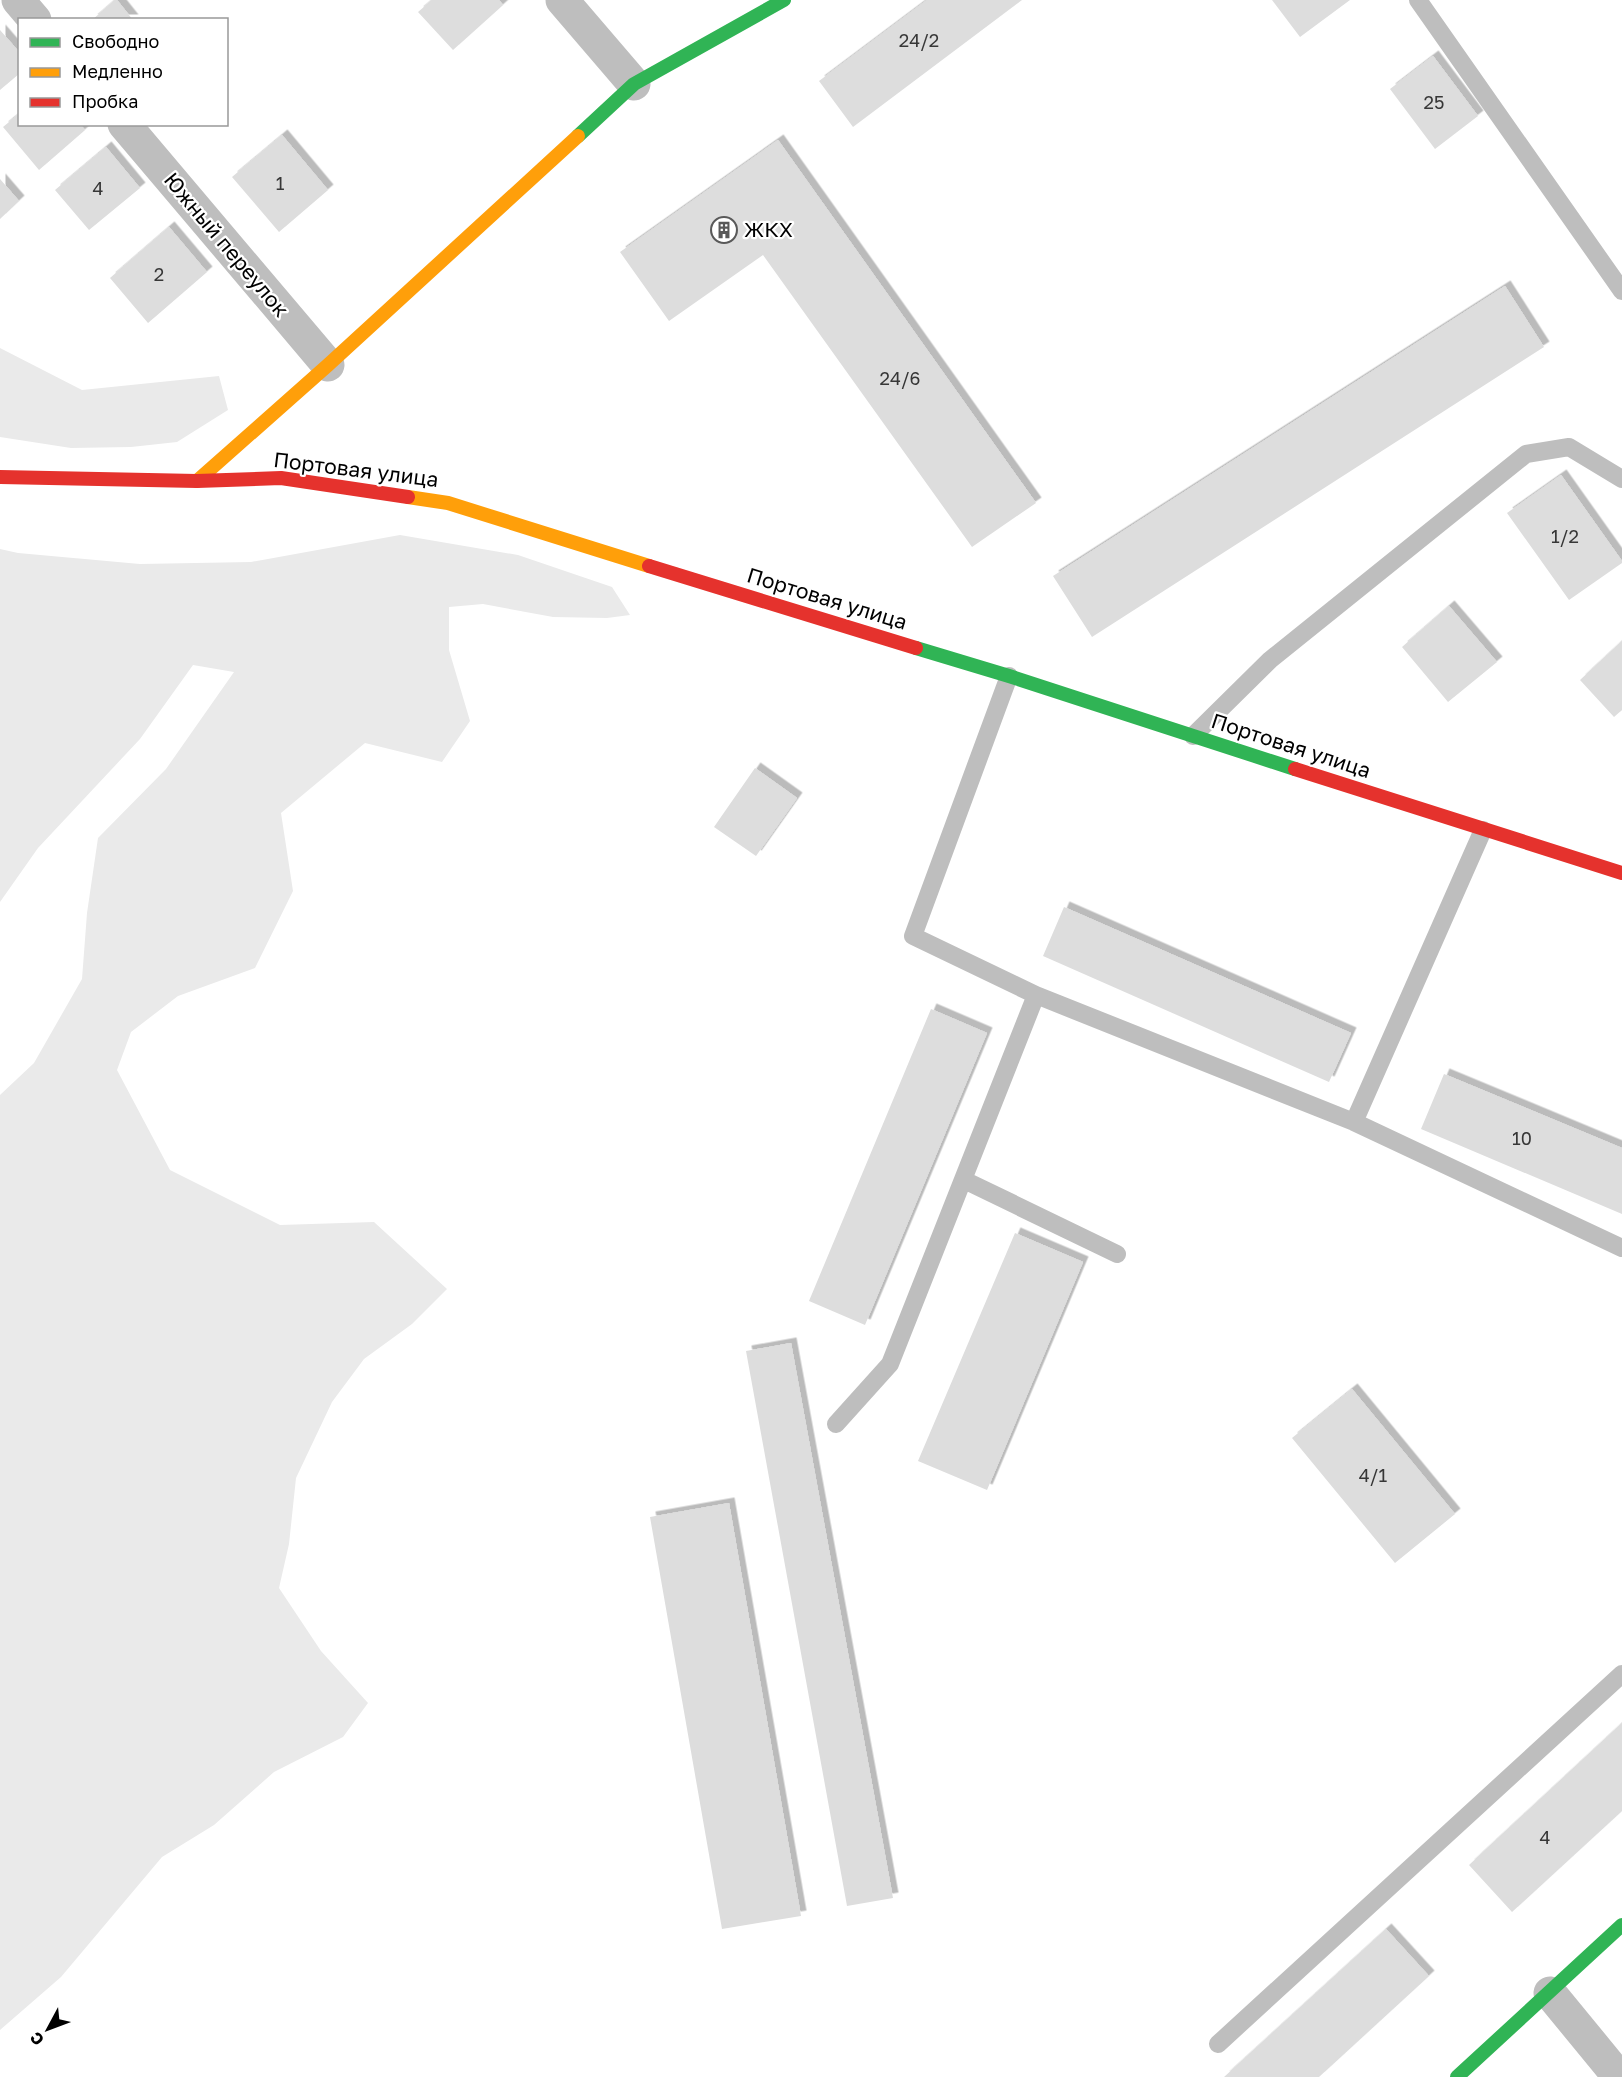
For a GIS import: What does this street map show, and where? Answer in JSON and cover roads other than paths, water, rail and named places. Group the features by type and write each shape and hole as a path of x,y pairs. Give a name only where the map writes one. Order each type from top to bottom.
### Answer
{"street":[{"path":"18,0 33,18"},
{"path":"562,0 634,84"},
{"path":"196,481 328,365 634,84 784,0"},
{"name":"Южный переулок","path":"126,126 328,365"},
{"name":"Портовая улица","path":"0,477 196,481 281,478 448,503 1009,676 1622,873"},
{"path":"1457,2077 1622,1925"},
{"path":"1550,1993 1619,2077"}],"lane":[{"path":"1418,0 1622,291"},
{"path":"1193,736 1270,660 1526,454 1569,447 1622,479"},
{"path":"1009,676 913,936 1036,995 1354,1122 1622,1248"},
{"path":"1354,1122 1483,830"},
{"path":"836,1424 890,1364 1036,995"},
{"path":"964,1180 1117,1254"},
{"path":"1218,2044 1622,1674"}],"place":[{"name":"ЖКХ","path":"724,230"}]}
